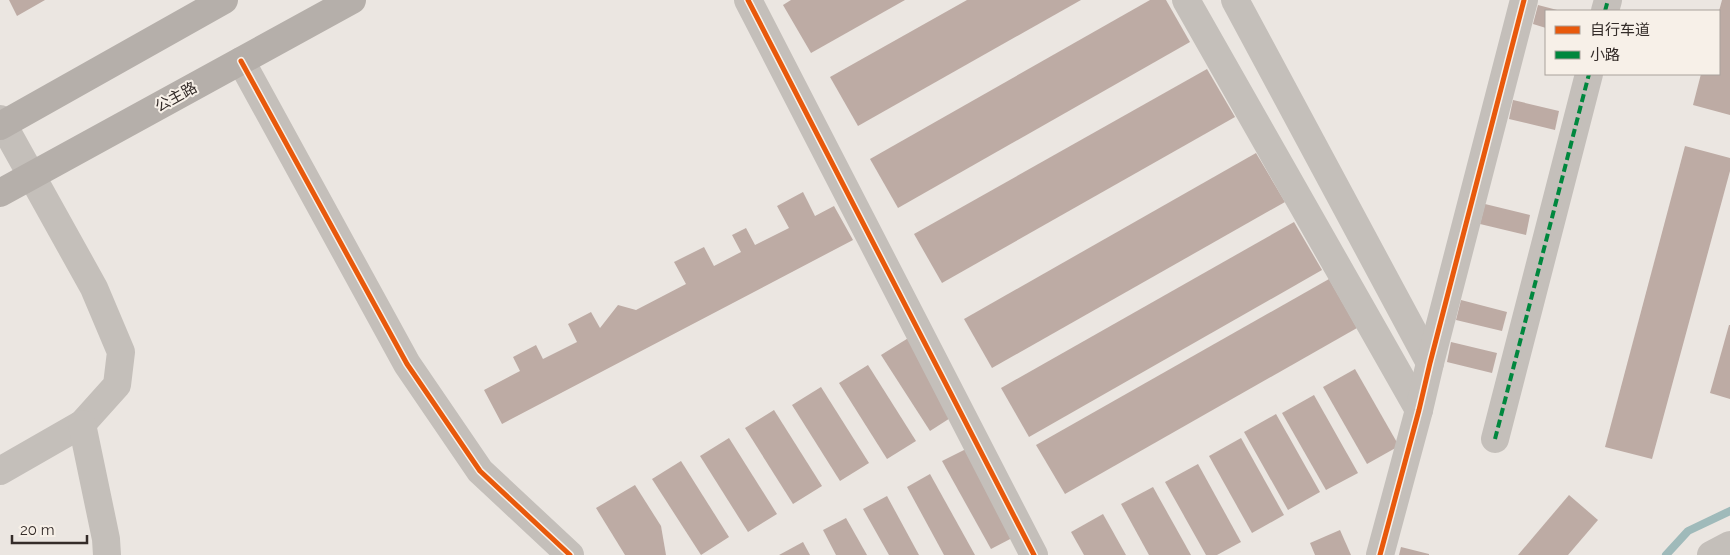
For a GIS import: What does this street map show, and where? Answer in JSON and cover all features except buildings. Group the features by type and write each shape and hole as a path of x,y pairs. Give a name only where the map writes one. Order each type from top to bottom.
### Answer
{"main road":[{"path":"1,123 224,0"},
{"name":"公主路","path":"0,193 352,0"}],"street":[{"path":"748,0 1034,555"},
{"path":"1186,0 1419,410"},
{"path":"1235,0 1430,363"},
{"path":"1380,555 1524,0"},
{"path":"241,61 407,364 480,471 570,555"},
{"path":"1495,439 1589,75"},
{"path":"0,471 82,424 116,385 122,352 94,288 1,123"},
{"path":"82,424 106,539 107,555"},
{"path":"1711,555 1730,545"}],"waterway":[{"path":"1666,555 1688,531 1730,511"}],"marked path":[{"path":"1605,10 1608,0"},
{"path":"1495,439 1589,75"}],"cycle path":[{"path":"748,0 1034,555"},
{"path":"1380,555 1524,0"},
{"path":"241,61 407,364 480,471 570,555"}]}
